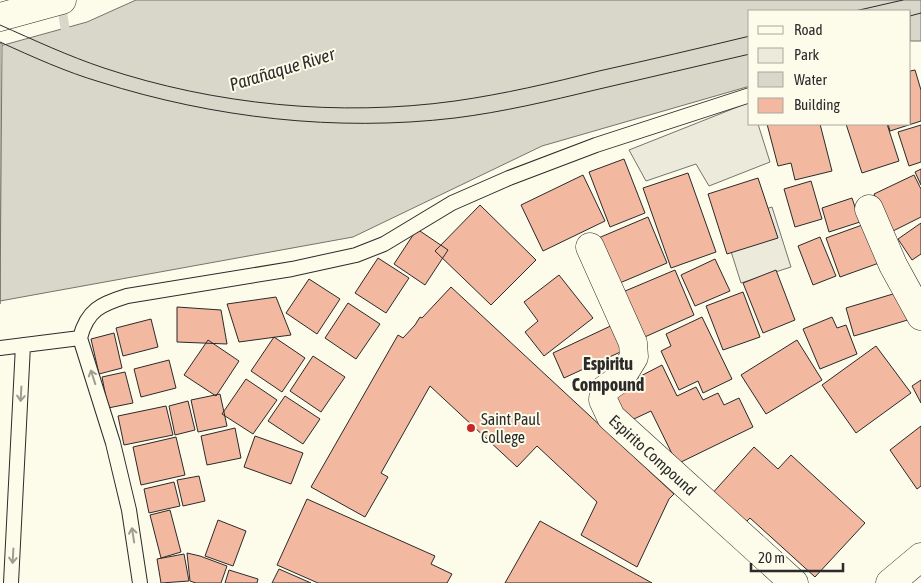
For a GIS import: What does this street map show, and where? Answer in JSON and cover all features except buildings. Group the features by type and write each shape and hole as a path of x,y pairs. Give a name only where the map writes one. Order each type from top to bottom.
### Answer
{"street":[{"path":"0,17 62,0"},
{"path":"869,208 893,264 921,316"},
{"name":"Espirito Compound","path":"590,247 633,343 634,357 621,378 604,390 603,400 611,417 794,583"},
{"path":"890,583 921,557"}],"lane":[{"path":"140,583 129,510 115,451 80,338 84,324 93,311 108,302 127,296 292,269 356,255 384,244 452,203 509,178 596,145 748,96"},
{"path":"0,348 80,338"},
{"path":"12,583 23,345"}],"green space":[{"path":"748,103 748,125 758,125 770,162 709,186 696,164 646,181 629,150"},
{"path":"772,207 791,267 741,283 722,223"}],"water":[{"name":"Parañaque River","path":"136,0 921,0 921,41 911,41 911,10 748,10 748,87 542,146 353,237 0,301 0,46 87,22"}],"pier":[{"path":"0,43 2,43 0,304"}],"waterway":[{"path":"61,3 65,28"}],"tram line":[{"path":"859,10 903,0"},
{"path":"911,16 921,13"},
{"path":"0,25 51,48 104,68 146,81 189,91 233,99 278,104 367,108 411,106 509,92 748,36"},
{"path":"0,42 87,78 187,105 276,119 365,123 410,122 491,113 748,54"}],"place":[{"name":"Saint Paul College","path":"471,428"}],"district":[{"name":"Espiritu Compound","path":"608,373"}]}
